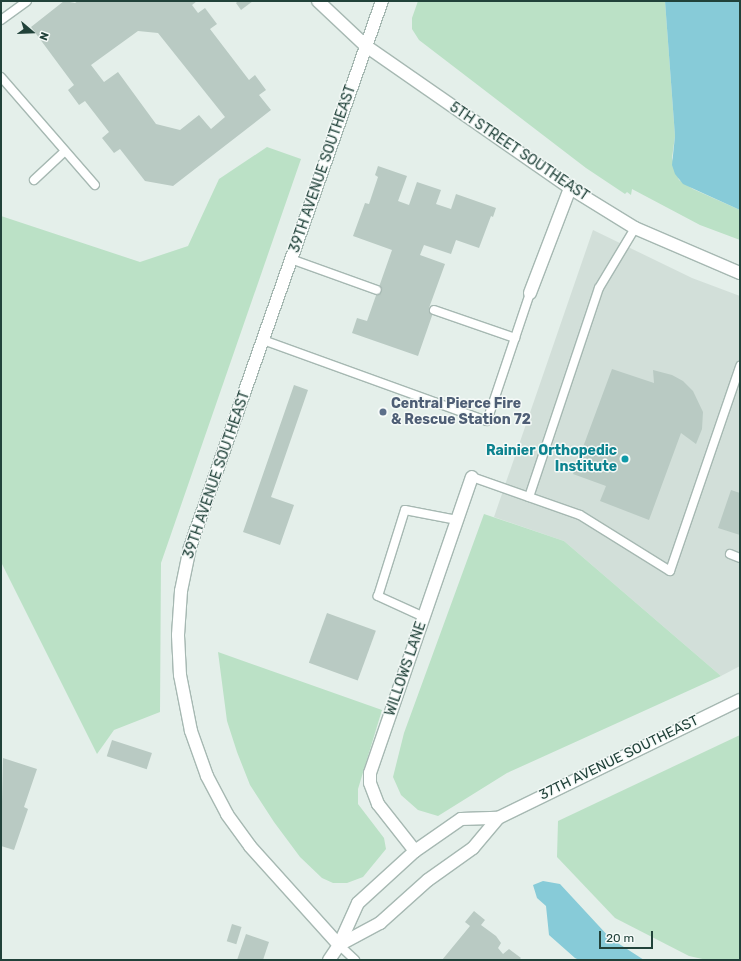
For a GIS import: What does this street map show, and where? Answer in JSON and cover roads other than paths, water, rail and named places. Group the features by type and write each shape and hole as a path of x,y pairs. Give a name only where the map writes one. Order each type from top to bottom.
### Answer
{"main road":[{"name":"5TH STREET SOUTHEAST","path":"318,1 366,46 570,188 635,228 740,273"},
{"name":"39TH AVENUE SOUTHEAST","path":"339,945 250,846 227,814 207,776 191,731 180,675 178,635 181,592 190,548 382,1"},
{"path":"530,294 570,188"},
{"name":"WILLOWS LANE","path":"415,851 378,804 370,783 424,617 472,477"},
{"name":"37TH AVENUE SOUTHEAST","path":"415,851 461,819 498,818 740,700"},
{"name":"37TH AVENUE SOUTHEAST","path":"339,945 380,923 428,880 474,848 498,818"},
{"path":"329,960 339,945 358,903 415,851"}],"lane":[{"path":"1,20 27,1"},
{"path":"1,76 95,185"},
{"path":"34,180 65,151"},
{"path":"529,497 599,288 635,228"},
{"path":"291,259 378,290"},
{"path":"263,340 487,421 530,294"},
{"path":"434,310 515,338"},
{"path":"472,477 580,515 670,571 740,366"},
{"path":"424,617 378,596 405,510 457,520"},
{"path":"730,554 740,558"},
{"path":"339,945 355,960"}],"water":[{"path":"665,1 740,1 740,210 683,184 675,174 672,165 675,136"},
{"path":"543,881 560,884 610,938 644,960 579,960 575,958 549,935 546,906 537,898 533,885"}],"place":[{"name":"Central Pierce Fire & Rescue Station 72","path":"383,412"},
{"name":"Rainier Orthopedic Institute","path":"625,459"}]}
